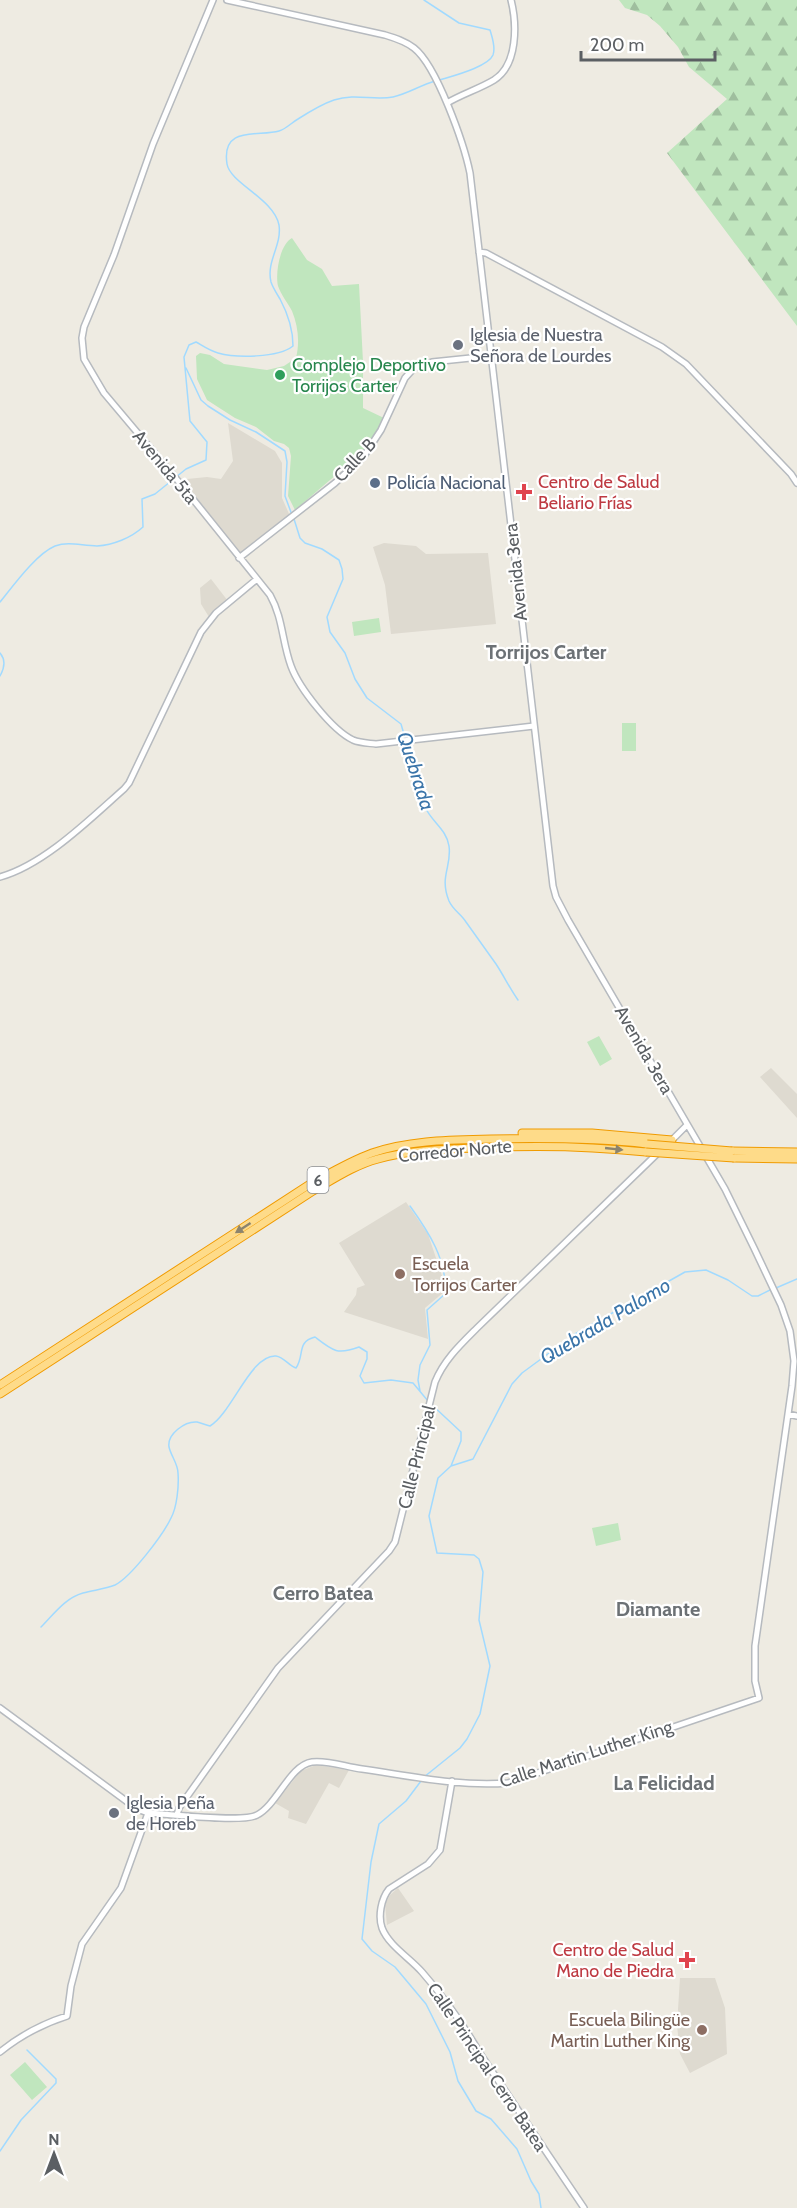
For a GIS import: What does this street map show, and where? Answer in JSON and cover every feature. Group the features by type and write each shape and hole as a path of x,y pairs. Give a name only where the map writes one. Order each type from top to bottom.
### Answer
{"highway":[{"path":"540,1138 592,1133 672,1140"},
{"name":"Corredor Norte","path":"0,1394 171,1278 184,1266 310,1184 374,1152 400,1146 470,1137 581,1138 647,1148 797,1159"},
{"name":"Corredor Norte","path":"0,1385 171,1278 190,1272 313,1191 355,1167 402,1154 540,1138"},
{"name":"Corredor Norte","path":"733,1154 797,1152"}],"street":[{"name":"Avenida 5ta","path":"213,0 153,144 82,338 84,359 104,393 184,488 277,607 291,668 309,696 337,728 353,740 363,743 401,742 534,726"},
{"name":"Avenida 3era","path":"227,0 404,41 416,49 431,71 459,133 468,166 479,252 556,897 725,1189 772,1285 790,1331 794,1351 788,1414 755,1646 755,1681 759,1698"},
{"path":"447,103 495,79 507,67 514,32 514,12 511,0"},
{"path":"479,252 486,253 559,291 668,351 686,364 797,483"},
{"name":"Calle B","path":"239,558 346,473 370,449 381,430 397,392 405,378 414,369 432,362 490,356"},
{"path":"0,877 24,868 44,855 87,822 124,789 129,783 201,632 216,613 257,579"},
{"name":"Calle Principal","path":"177,1815 178,1808 278,1668 395,1542 441,1368 451,1355 687,1125"},
{"path":"788,1414 797,1416"},
{"name":"Calle Martin Luther King","path":"0,1708 128,1803 148,1813 241,1819 255,1817 265,1810 302,1766 314,1762 430,1779 488,1785 508,1783 759,1698"},
{"name":"Calle Principal Cerro Batea","path":"452,1781 440,1850 428,1864 389,1889 385,1894 381,1909 382,1928 399,1950 421,1971 465,2028 584,2208"},
{"path":"0,2052 18,2037 48,2022 67,2016 71,1986 82,1944 121,1888 148,1813"}],"shaded area":[{"path":"228,423 275,451 282,463 282,498 290,516 239,553 185,483 187,479 207,477 221,479 233,461"},
{"path":"384,543 416,546 426,554 488,553 496,624 391,634 385,585 373,547"},
{"path":"211,579 228,601 209,617 201,604 200,588"},
{"path":"771,1068 797,1094 797,1118 760,1077"},
{"name":"Escuela Torrijos Carter","path":"406,1202 428,1234 443,1279 444,1292 425,1308 428,1339 344,1312 356,1295 357,1288 365,1285 339,1243"},
{"path":"316,1765 349,1770 339,1788 329,1783 306,1824 288,1818 289,1811 275,1803 301,1771"},
{"path":"398,1888 414,1911 387,1925 385,1904"},
{"name":"Escuela Bilingüe Martin Luther King","path":"680,1978 715,1978 725,2008 727,2054 690,2073 680,2054 677,2025"}],"green space":[{"path":"619,0 797,0 797,326 667,153 727,99 689,67 678,47 660,26 647,15 625,8"},
{"name":"Complejo Deportivo Torrijos Carter","path":"292,238 307,260 322,269 332,286 359,284 363,408 384,418 372,444 295,510 288,496 291,456 289,448 207,400 197,379 196,356 200,353 210,355 224,364 267,370 284,366 296,358 298,334 296,322 279,289 277,280 284,246"},
{"path":"379,618 381,632 354,636 352,622"},
{"path":"622,723 636,723 636,751 622,751"},
{"path":"599,1036 612,1059 600,1066 587,1042"},
{"path":"618,1523 621,1540 596,1546 592,1528"},
{"path":"25,2062 47,2087 32,2100 10,2075"}],"waterway":[{"path":"424,0 459,23 490,30 493,42 493,55 490,59 469,70 440,80"},
{"path":"0,602 33,563 55,546 103,545 122,540 138,531 143,527 142,499 155,494 186,469 206,460 207,442 190,421 184,357 189,345 196,342 209,350 235,356 267,355 293,346 290,321 272,284 270,274 279,225 269,207 230,171 227,164 230,143 243,135 282,130 311,111 334,100 350,97 393,97 435,81"},
{"name":"Quebrada","path":"186,368 201,400 208,406 285,451 287,462 285,496 292,515"},
{"name":"Quebrada","path":"294,519 300,538 305,543 322,549 339,560 343,579 327,617 330,632 345,653 355,679 367,698 401,724 425,807 448,840 449,860 445,885 449,901 496,964 518,1000"},
{"path":"0,653 4,664 0,676"},
{"name":"Quebrada","path":"410,1206 435,1247 445,1282 445,1294 427,1310 430,1345 420,1365 418,1380 420,1391"},
{"name":"Quebrada Palomo","path":"424,1777 460,1748 467,1739 480,1714 490,1666 479,1620 483,1572 479,1559 474,1555 437,1553 429,1516 438,1478 451,1466 473,1459 512,1384 522,1373 575,1334 685,1272 706,1270 728,1280 752,1296 758,1296 772,1289"},
{"name":"Quebrada Palomo","path":"776,1288 797,1279"},
{"name":"Quebrada","path":"41,1627 60,1607 77,1595 122,1581 146,1555 167,1525 176,1502 178,1473 169,1447 171,1437 178,1429 192,1422 210,1426 226,1409 258,1364 267,1358 279,1357 296,1368 305,1342 315,1337 326,1346 340,1351 359,1347 367,1352 367,1359 360,1376 364,1383 391,1380 413,1383 428,1401"},
{"name":"Quebrada","path":"431,1404 461,1432 461,1441 451,1466"},
{"name":"Quebrada Palomo","path":"421,1781 406,1801 379,1824 371,1862 362,1939 372,1951 395,1967 426,2004 450,2052 458,2081 476,2111 491,2119 517,2149 539,2194 541,2208"},
{"name":"Quebrada","path":"0,2151 21,2120 56,2083 56,2079 27,2050"}],"place":[{"name":"Iglesia de Nuestra Señora de Lourdes","path":"458,345"},
{"name":"Complejo Deportivo Torrijos Carter","path":"280,375"},
{"name":"Policía Nacional","path":"375,483"},
{"name":"Centro de Salud Beliario Frías","path":"524,492"},
{"name":"Escuela Torrijos Carter","path":"400,1274"},
{"name":"Iglesia Peña de Horeb","path":"114,1813"},
{"name":"Centro de Salud Mano de Piedra","path":"687,1960"},
{"name":"Escuela Bilingüe Martin Luther King","path":"702,2030"}],"district":[{"name":"Torrijos Carter","path":"546,652"},
{"name":"Cerro Batea","path":"323,1593"},
{"name":"Diamante","path":"658,1609"},
{"name":"La Felicidad","path":"664,1783"}]}
